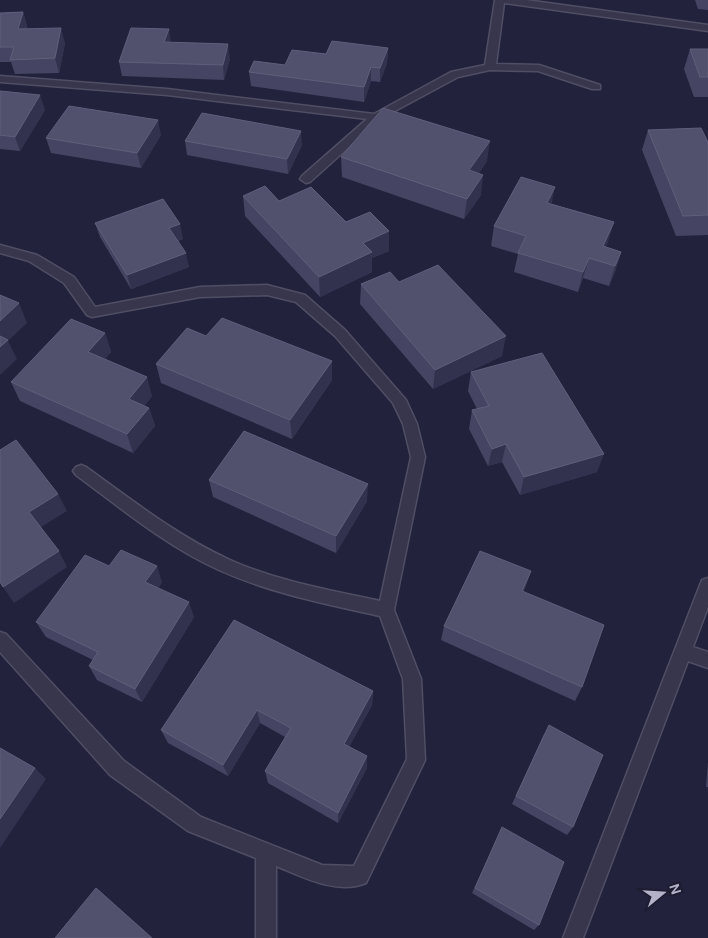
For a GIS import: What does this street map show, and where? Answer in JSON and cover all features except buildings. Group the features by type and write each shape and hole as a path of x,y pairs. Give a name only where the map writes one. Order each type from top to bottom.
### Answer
{"street":[{"path":"490,67 500,0"},
{"path":"506,0 708,28"},
{"path":"306,179 376,117 455,74 490,67 539,68 596,87"},
{"path":"0,79 167,92 376,117"},
{"path":"0,249 33,258 69,280 92,312 200,292 267,290 300,298 340,333 399,400 410,424 418,456 386,610 412,679 416,760 359,876 322,875 195,824 117,768 0,640"},
{"path":"81,471 157,526 204,556 274,584 386,610"},
{"path":"573,938 708,585"},
{"path":"683,651 708,660"},
{"path":"266,853 266,938"}]}
